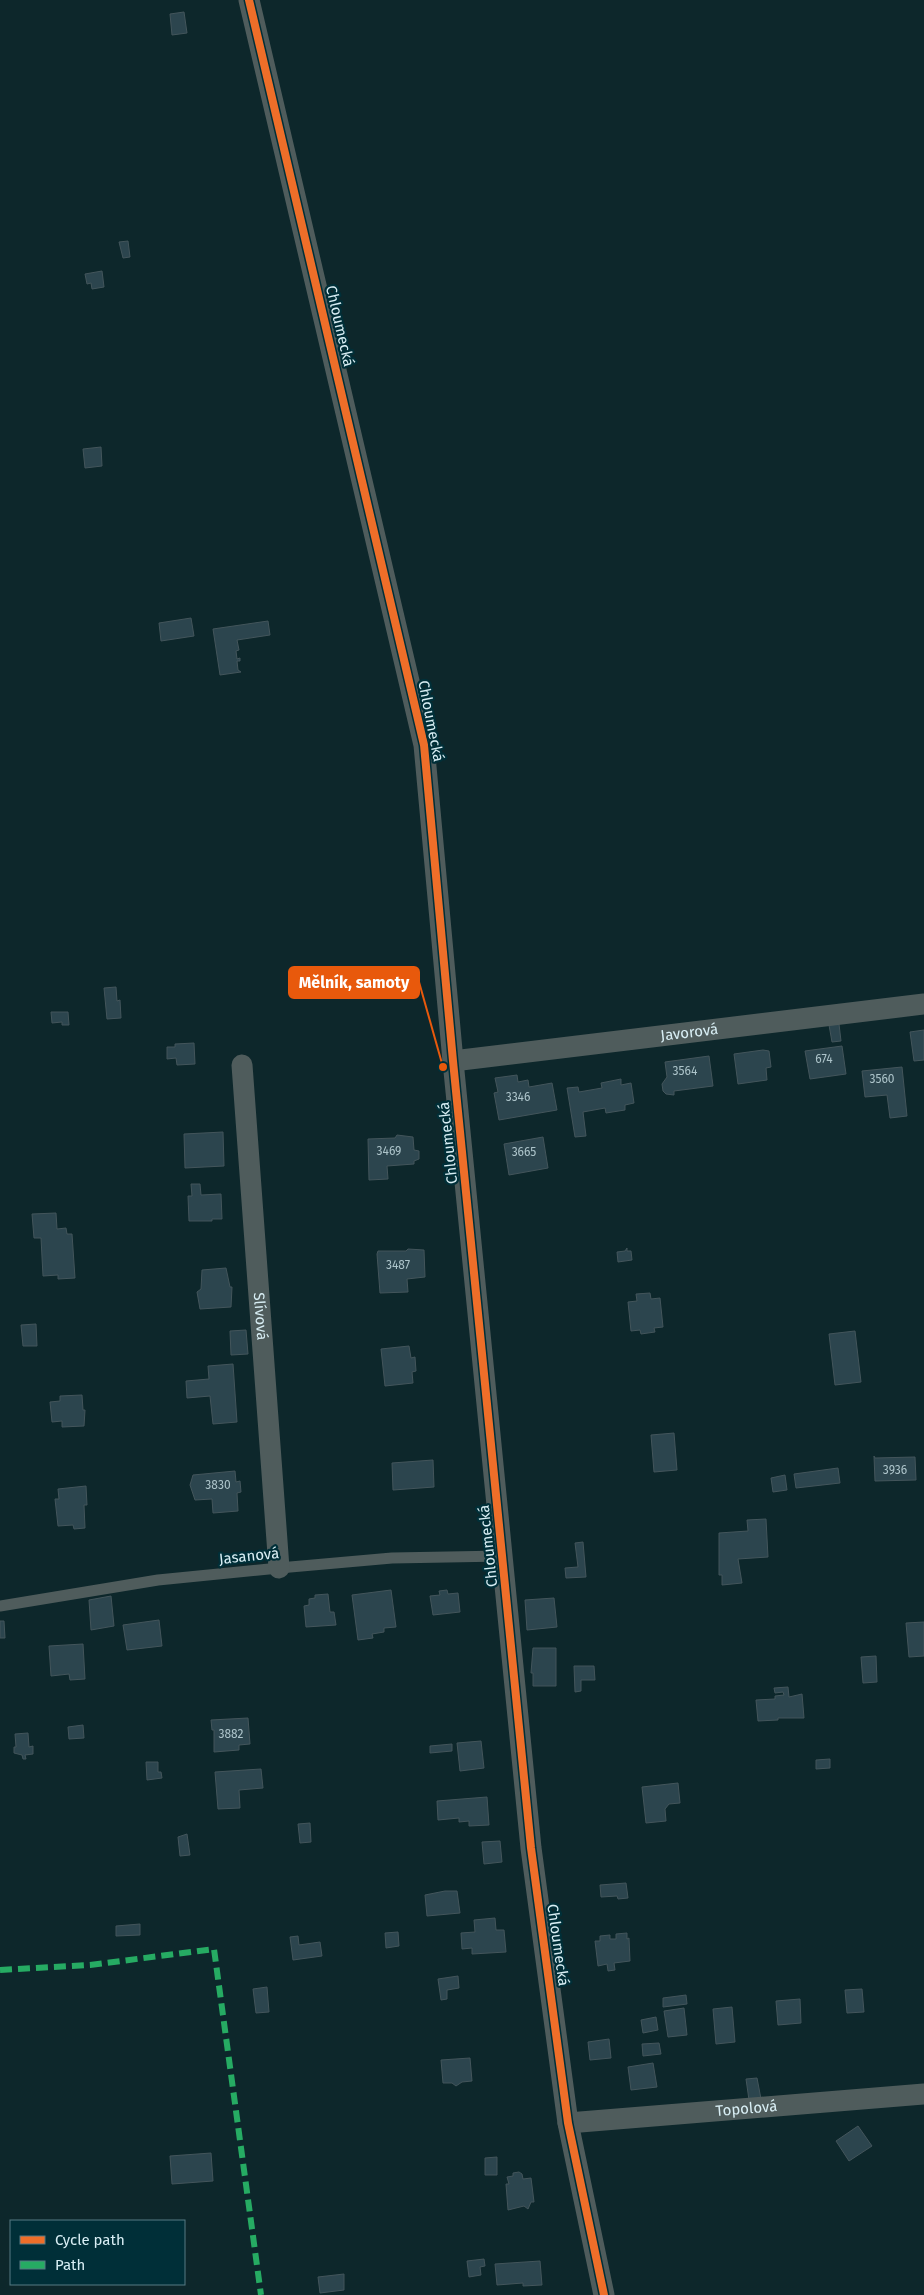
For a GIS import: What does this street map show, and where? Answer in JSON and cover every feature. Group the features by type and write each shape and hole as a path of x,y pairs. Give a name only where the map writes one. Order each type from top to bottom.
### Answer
{"street":[{"name":"Chloumecká","path":"249,0 424,745 453,1061 531,1848 568,2123 604,2295"},
{"name":"Javorová","path":"453,1061 924,1004"},
{"name":"Slívová","path":"242,1065 278,1568"},
{"name":"Topolová","path":"568,2123 924,2094"}],"lane":[{"name":"Jasanová","path":"0,1606 158,1580 278,1568 392,1558 503,1556"}],"building":[{"path":"184,12 187,33 172,35 170,14"},
{"path":"128,241 130,257 123,258 119,242"},
{"path":"102,271 104,287 92,289 91,283 87,284 85,274"},
{"path":"101,447 102,466 85,468 83,449"},
{"path":"191,618 194,636 161,641 159,623"},
{"path":"268,621 270,635 237,640 239,650 236,651 237,659 240,658 240,661 237,661 238,670 241,672 220,675 213,629"},
{"path":"116,987 117,1001 120,1000 121,1018 107,1019 104,988"},
{"path":"51,1012 68,1012 69,1025 62,1025 62,1022 52,1023"},
{"path":"839,1024 841,1041 832,1042 829,1025"},
{"path":"924,1030 924,1060 914,1061 910,1032"},
{"path":"194,1043 195,1064 177,1065 176,1058 167,1059 167,1047 175,1047 175,1044"},
{"path":"842,1046 846,1074 810,1079 805,1051"},
{"path":"763,1050 769,1051 771,1067 766,1068 767,1080 738,1084 734,1054"},
{"path":"709,1056 713,1086 674,1091 674,1095 666,1094 663,1091 662,1084 667,1077 665,1062"},
{"path":"902,1067 907,1116 890,1118 887,1095 865,1097 862,1071"},
{"path":"517,1075 518,1082 528,1080 529,1087 552,1083 557,1110 499,1120 494,1093 498,1092 495,1078"},
{"path":"621,1079 621,1085 631,1083 634,1103 625,1105 625,1110 606,1113 605,1108 583,1112 586,1136 575,1137 567,1088 578,1087 579,1092 602,1088 601,1083"},
{"path":"223,1132 224,1166 185,1168 184,1134"},
{"path":"397,1135 413,1137 414,1150 419,1151 419,1159 414,1161 414,1164 387,1166 388,1179 369,1180 368,1139 395,1138"},
{"path":"543,1137 548,1168 509,1175 504,1144"},
{"path":"191,1184 200,1184 201,1195 221,1194 222,1219 189,1221 188,1196 192,1196"},
{"path":"56,1213 57,1229 66,1228 67,1234 72,1234 75,1278 58,1279 58,1275 43,1276 41,1238 34,1238 32,1214"},
{"path":"627,1248 627,1251 631,1251 632,1260 618,1262 617,1252 625,1251"},
{"path":"408,1249 424,1250 425,1277 407,1279 408,1292 380,1293 378,1251 406,1251"},
{"path":"226,1268 230,1287 232,1287 231,1307 200,1309 197,1292 201,1289 202,1270"},
{"path":"650,1293 651,1299 660,1298 663,1327 654,1328 655,1332 641,1334 640,1330 631,1331 628,1302 637,1301 636,1294"},
{"path":"36,1324 37,1346 23,1346 21,1325"},
{"path":"246,1330 248,1354 231,1355 230,1331"},
{"path":"855,1331 861,1382 835,1385 829,1334"},
{"path":"409,1346 411,1358 415,1357 416,1371 412,1372 413,1383 385,1386 381,1349"},
{"path":"233,1364 237,1422 213,1424 210,1396 187,1398 186,1381 209,1379 208,1366"},
{"path":"82,1395 83,1410 85,1410 84,1426 62,1427 62,1421 52,1422 50,1402 60,1401 60,1396"},
{"path":"674,1433 677,1470 654,1472 651,1435"},
{"path":"874,1456 875,1458 915,1457 916,1480 875,1481"},
{"path":"433,1460 434,1487 393,1490 392,1463"},
{"path":"838,1468 840,1483 796,1488 794,1474"},
{"path":"235,1471 236,1482 240,1481 241,1492 237,1493 238,1511 213,1513 212,1499 195,1500 190,1485 193,1475"},
{"path":"785,1475 787,1490 773,1492 771,1478"},
{"path":"86,1486 87,1505 84,1505 85,1528 74,1529 73,1525 58,1526 55,1499 59,1499 58,1489"},
{"path":"766,1519 768,1557 738,1559 742,1583 722,1585 722,1575 719,1575 719,1533 748,1531 747,1520"},
{"path":"583,1542 586,1577 566,1578 565,1568 578,1567 575,1543"},
{"path":"391,1590 396,1627 384,1628 384,1632 372,1634 373,1638 358,1640 352,1595"},
{"path":"447,1590 448,1594 458,1593 460,1612 433,1615 430,1596 440,1595 439,1591"},
{"path":"328,1594 330,1612 334,1612 336,1625 306,1627 304,1606 309,1605 309,1599 315,1598 315,1595"},
{"path":"111,1596 114,1626 91,1630 89,1600"},
{"path":"554,1598 557,1627 527,1630 525,1600"},
{"path":"159,1620 162,1646 127,1650 123,1625"},
{"path":"0,1621 4,1621 5,1638 0,1638"},
{"path":"924,1622 924,1656 909,1657 906,1623"},
{"path":"83,1644 85,1679 70,1680 69,1674 51,1676 49,1646"},
{"path":"533,1648 556,1648 556,1686 533,1686 533,1673 531,1673"},
{"path":"876,1656 877,1682 863,1683 861,1657"},
{"path":"574,1666 594,1666 595,1680 581,1680 581,1691 575,1692"},
{"path":"788,1687 789,1697 802,1694 804,1718 778,1718 778,1720 758,1721 756,1700 775,1699 775,1696 784,1695 783,1692 775,1693 774,1688"},
{"path":"248,1718 250,1744 239,1745 239,1750 214,1752 214,1730 212,1730 211,1720"},
{"path":"83,1725 84,1738 69,1739 68,1727"},
{"path":"28,1733 29,1747 33,1746 33,1754 25,1755 26,1759 23,1759 22,1755 14,1753 14,1747 16,1747 15,1734"},
{"path":"481,1741 484,1768 460,1771 457,1743"},
{"path":"452,1744 452,1751 430,1753 430,1746"},
{"path":"830,1759 830,1768 816,1769 816,1760"},
{"path":"146,1762 158,1762 158,1772 161,1772 162,1778 147,1780"},
{"path":"261,1769 263,1788 239,1790 240,1808 218,1809 215,1772"},
{"path":"678,1783 680,1803 669,1804 665,1809 666,1821 646,1823 642,1787"},
{"path":"487,1797 489,1825 469,1826 469,1821 459,1822 459,1818 438,1820 437,1801"},
{"path":"310,1823 311,1842 300,1843 298,1824"},
{"path":"187,1834 190,1855 180,1856 178,1837"},
{"path":"500,1841 502,1862 484,1864 482,1842"},
{"path":"626,1883 628,1898 618,1899 617,1896 601,1897 600,1885"},
{"path":"457,1891 460,1913 427,1916 425,1895"},
{"path":"495,1918 496,1930 504,1930 506,1952 472,1954 472,1948 462,1949 461,1933 475,1932 474,1920"},
{"path":"140,1924 140,1935 116,1936 116,1926"},
{"path":"398,1932 399,1946 386,1948 385,1933"},
{"path":"627,1933 630,1961 614,1963 615,1970 608,1971 607,1964 598,1966 595,1941 600,1941 600,1936 610,1935 610,1939 616,1939 616,1934"},
{"path":"298,1936 299,1945 320,1942 322,1956 293,1960 290,1937"},
{"path":"458,1976 459,1988 447,1990 447,1999 441,2000 438,1979"},
{"path":"267,1987 269,2012 256,2013 253,1989"},
{"path":"862,1989 864,2012 847,2013 845,1990"},
{"path":"686,1995 687,2004 663,2007 663,1998"},
{"path":"800,1999 801,2023 778,2025 776,2001"},
{"path":"732,2007 735,2042 716,2044 713,2009"},
{"path":"684,2008 687,2035 668,2037 664,2011"},
{"path":"656,2017 658,2030 643,2033 641,2020"},
{"path":"609,2039 611,2058 590,2060 588,2042"},
{"path":"659,2043 661,2054 643,2056 642,2044"},
{"path":"470,2058 472,2081 462,2082 456,2086 452,2083 443,2083 441,2060"},
{"path":"653,2063 657,2087 631,2090 628,2067"},
{"path":"757,2078 761,2099 749,2100 746,2079"},
{"path":"858,2126 872,2146 849,2161 836,2141"},
{"path":"211,2153 213,2181 172,2184 170,2156"},
{"path":"497,2157 497,2175 485,2175 485,2158"},
{"path":"519,2172 522,2174 523,2179 531,2178 534,2202 531,2202 528,2209 524,2206 508,2210 506,2184 509,2184 507,2177"},
{"path":"484,2259 485,2266 480,2267 481,2275 469,2277 467,2261"},
{"path":"540,2261 542,2285 523,2286 523,2283 497,2285 495,2264"},
{"path":"344,2274 344,2290 320,2293 318,2277"}],"marked path":[{"path":"0,1970 90,1965 214,1949 261,2295"}],"cycle path":[{"path":"249,0 424,745 453,1061 531,1848 568,2123 604,2295"}],"place":[{"name":"Mělník, samoty","path":"443,1067"}]}
